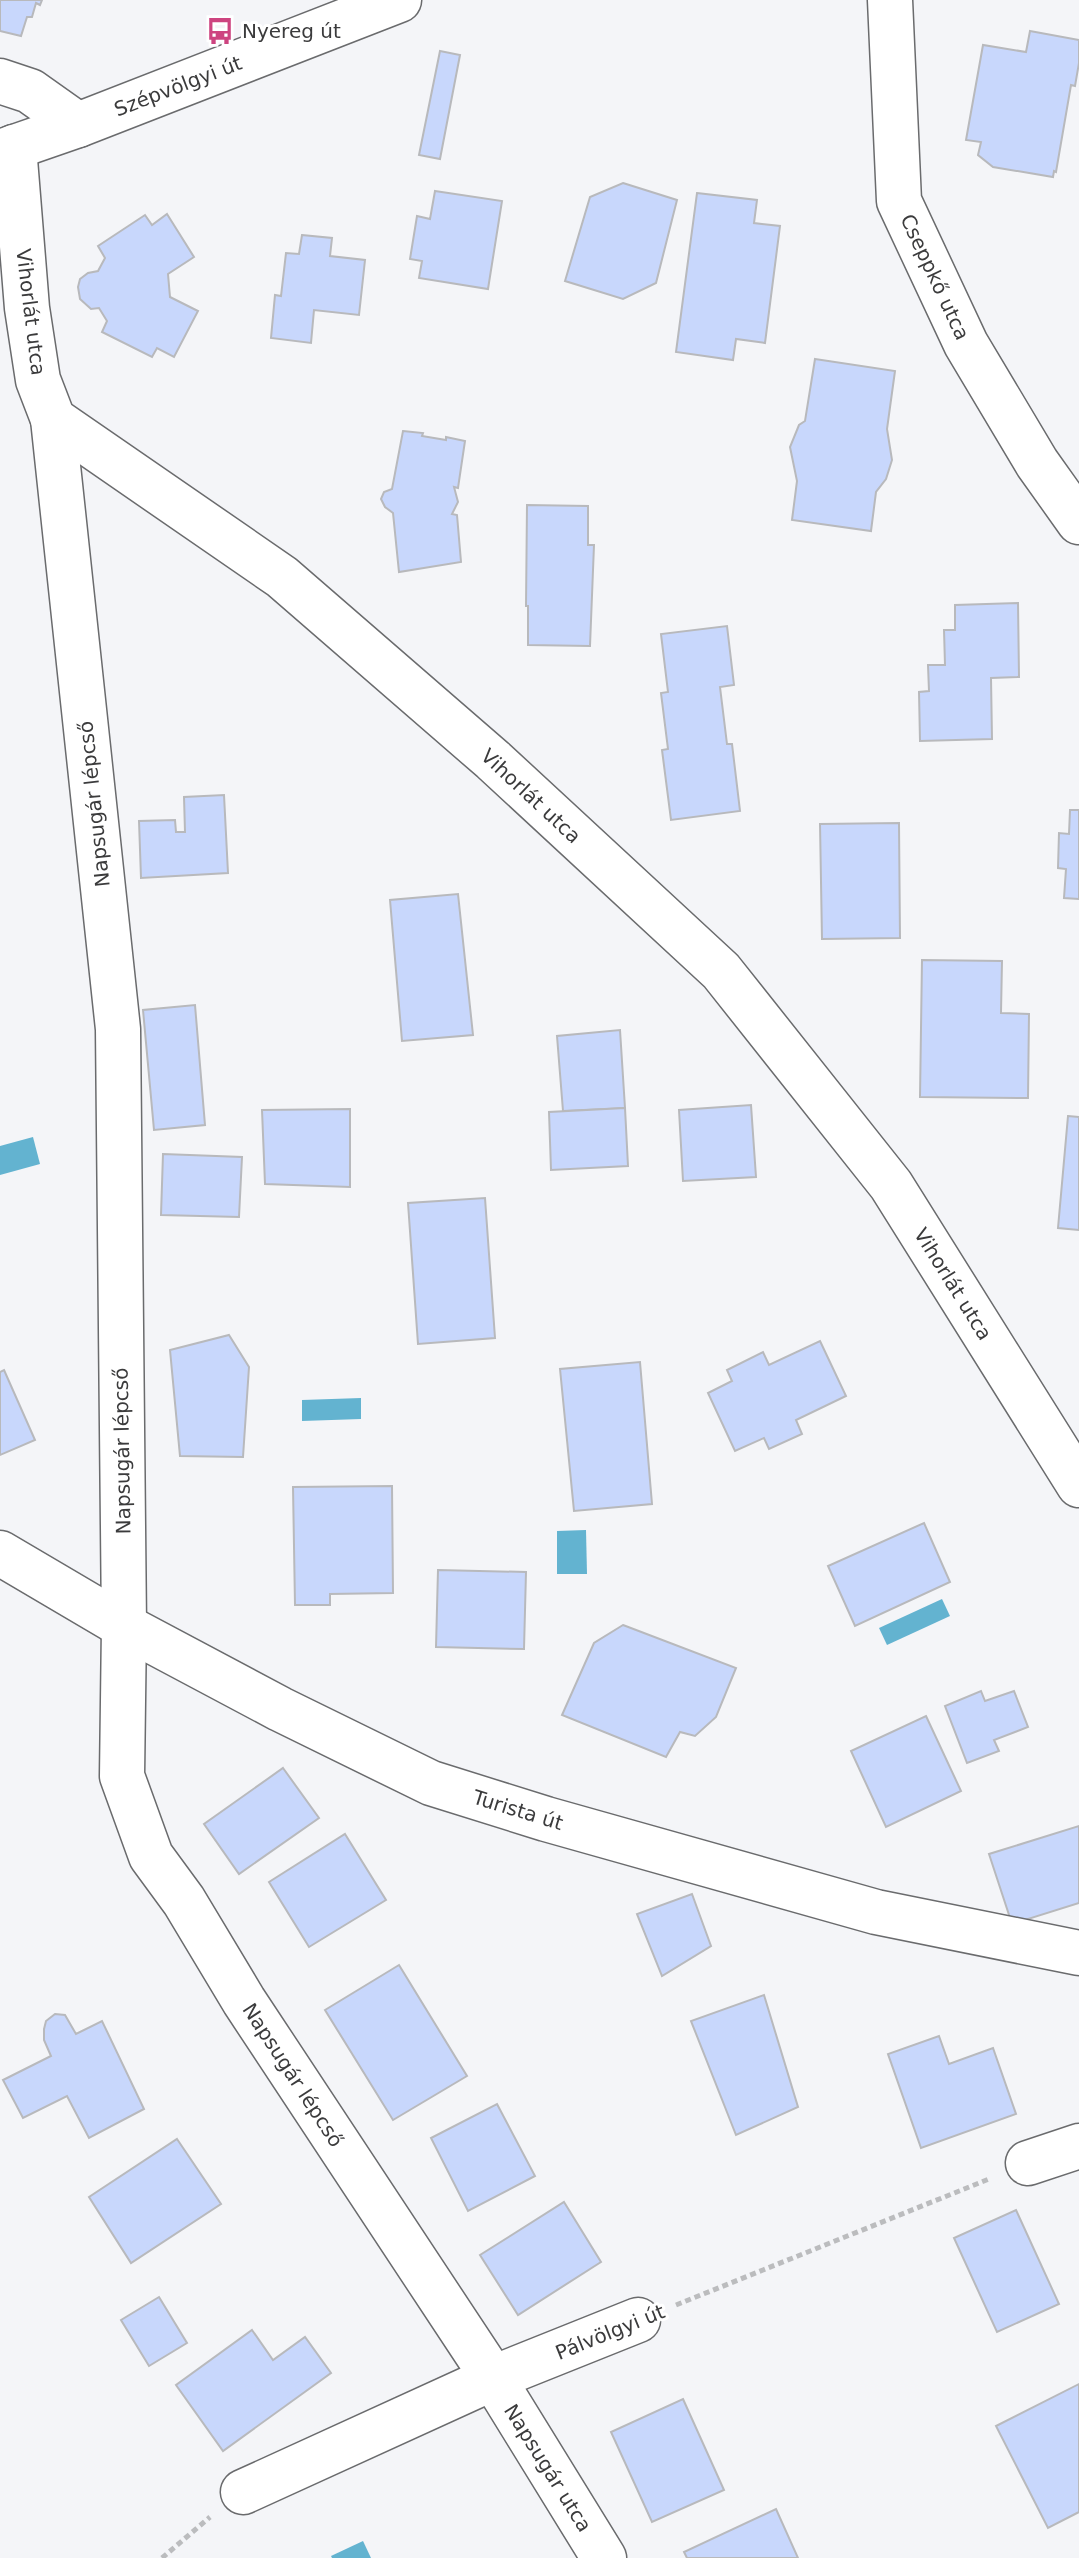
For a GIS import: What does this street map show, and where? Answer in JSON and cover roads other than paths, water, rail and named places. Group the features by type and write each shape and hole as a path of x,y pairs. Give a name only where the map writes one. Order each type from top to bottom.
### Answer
{"street":[{"name":"Szépvölgyi út","path":"7,150 399,0"},
{"name":"Cseppkő utca","path":"890,0 899,201 966,344 1037,463 1079,522"},
{"path":"0,81 30,91 78,125"},
{"name":"Vihorlát utca","path":"7,150 38,380 53,419 282,577 493,760 721,971 891,1185 1079,1485"},
{"name":"Napsugár lépcső","path":"53,419 118,1029 124,1626 122,1776 151,1856 184,1901 244,2001 493,2378"},
{"name":"Turista út","path":"0,1553 124,1626 280,1709 431,1783 546,1819 876,1912 1079,1953"},
{"path":"1028,2163 1079,2146"},
{"name":"Pálvölgyi út","path":"243,2492 493,2378 638,2320"},
{"name":"Napsugár utca","path":"493,2378 604,2558"}],"water":[{"path":"33,1137 40,1164 0,1175 0,1146"},
{"path":"361,1398 361,1419 302,1421 302,1400"},
{"path":"586,1530 587,1574 557,1574 557,1531"},
{"path":"942,1599 950,1616 887,1645 879,1628"},
{"path":"363,2541 371,2558 332,2558 331,2556"}],"place":[{"name":"Nyereg út","path":"220,31"}]}
